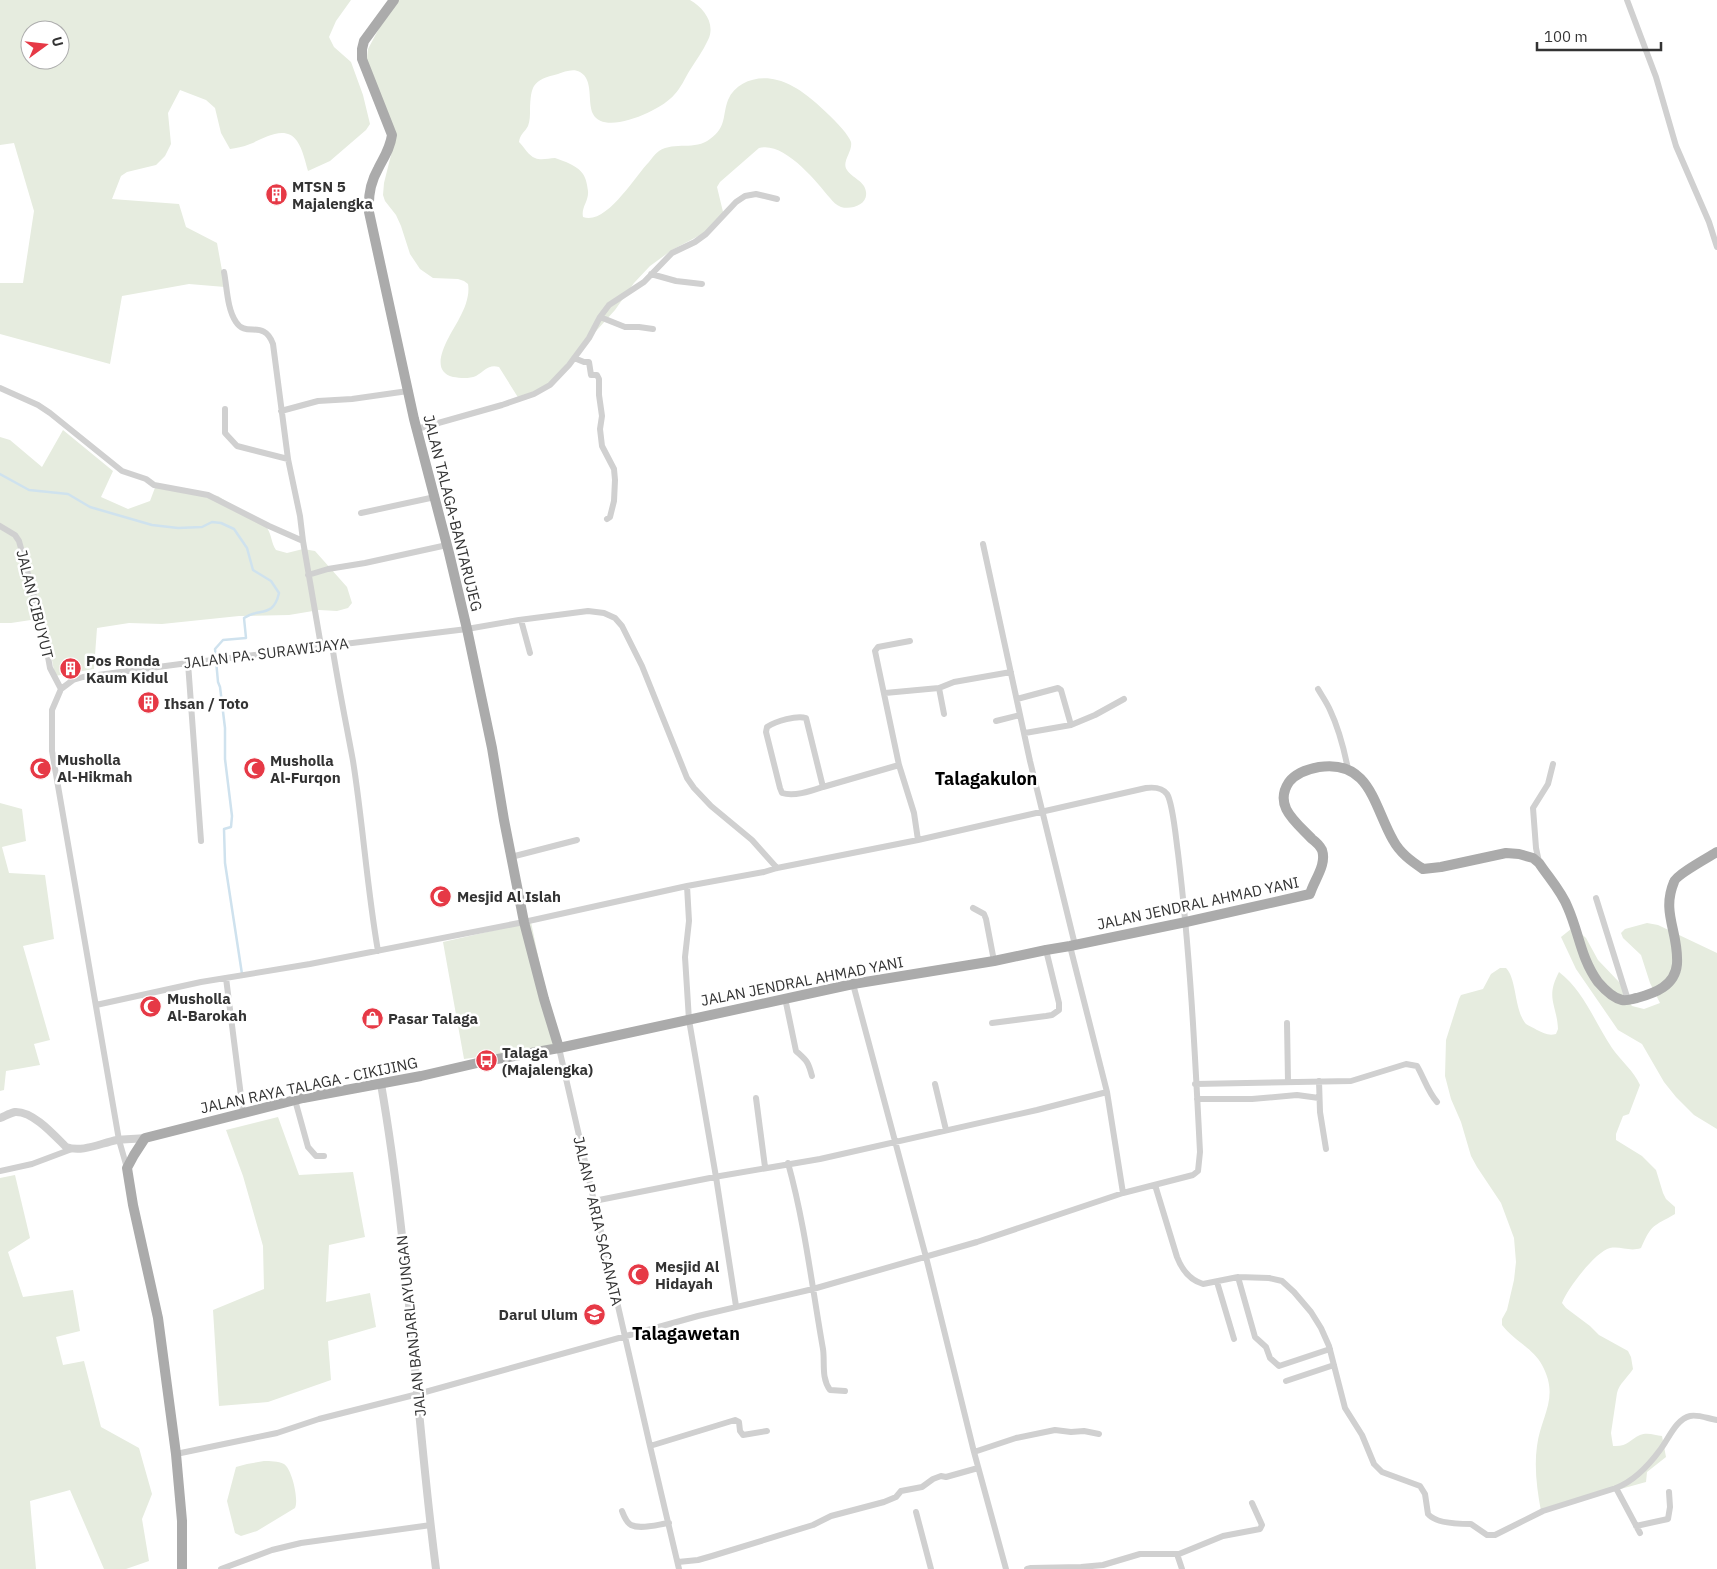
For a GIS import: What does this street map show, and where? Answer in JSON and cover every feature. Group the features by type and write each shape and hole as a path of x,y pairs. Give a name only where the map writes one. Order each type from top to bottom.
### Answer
{"main road":[{"name":"JALAN TALAGA-BANTARUJEG","path":"394,0 364,42 362,49 362,59 392,135 390,148 377,170 370,188 369,212 408,391 467,629 492,748 524,922 559,1048"},
{"name":"JALAN JENDRAL AHMAD YANI","path":"559,1048 853,984 1073,946 1310,894 1323,862 1322,850 1285,809 1283,797 1285,788 1299,773 1313,768 1331,766 1348,769"},
{"path":"1348,769 1360,779 1375,798 1392,839 1406,857 1423,869 1506,854 1519,854 1533,858 1539,863 1567,905 1588,966 1606,990 1622,1000 1646,996 1669,983 1677,966 1677,947 1668,908 1668,899 1674,879 1717,852"},
{"name":"JALAN RAYA TALAGA - CIKIJING","path":"145,1138 295,1100 559,1048"},
{"path":"145,1138 127,1168 133,1205 158,1318 176,1454 182,1521 182,1569"}],"street":[{"path":"1627,0 1656,77 1676,146 1717,247"},
{"path":"417,429 534,394 550,385 589,338 609,305 644,282 672,253 695,242 706,234 736,202 745,196 756,194 777,199"},
{"path":"224,272 232,314 236,323 245,329 262,330 269,335 272,344 288,460 300,516 308,575 321,646"},
{"path":"651,274 676,281 702,284"},
{"path":"600,317 625,327 639,326 653,329"},
{"path":"574,358 589,362 591,375 597,375 599,379 602,446 614,469 616,480 614,501 610,517 607,519"},
{"path":"0,388 50,413 122,471 146,479 156,486 208,494 269,526 303,541"},
{"path":"281,411 318,401 352,399 408,391"},
{"path":"224,409 225,433 236,446 288,460"},
{"path":"361,513 434,497"},
{"name":"JALAN CIBUYUT","path":"0,526 15,535 19,541 43,629 50,668 61,689"},
{"path":"983,544 1030,761 1107,1092 1123,1193"},
{"path":"308,575 328,569 447,545"},
{"name":"JALAN PA. SURAWIJAYA","path":"61,689 73,680 83,677 467,629 588,611 604,613 615,618 622,626 642,666 687,778 711,806 752,840 777,868"},
{"path":"522,620 530,653"},
{"path":"910,641 876,648 875,653 899,765 914,813 918,840"},
{"path":"332,645 339,695 353,761 378,951"},
{"path":"188,663 201,841"},
{"path":"885,694 939,688 954,682 1011,672"},
{"path":"1017,699 1055,687 1059,688 1071,725"},
{"path":"939,688 944,714"},
{"path":"61,689 52,710 52,751 118,1140 127,1168"},
{"path":"1318,689 1330,708 1344,749 1348,769"},
{"path":"1025,733 1071,725 1095,715 1124,699"},
{"path":"996,720 1020,715"},
{"path":"823,788 806,718 789,720 767,727 766,732 782,793 787,794 823,788 899,765"},
{"path":"1539,863 1533,808 1548,784 1553,764"},
{"path":"96,1005 201,982 310,964 524,922 687,886 918,840 1146,788 1154,787 1164,791 1169,799 1186,922 1200,1152 1198,1171 1193,1175 1123,1193 977,1242 812,1289 736,1306 418,1394 319,1419 277,1433 176,1454"},
{"path":"511,857 577,840"},
{"path":"687,886 689,921 685,957 689,1020 736,1306"},
{"path":"1596,898 1628,1000"},
{"path":"973,908 984,914 986,918 994,961"},
{"path":"992,1023 1052,1015 1059,1010 1046,950"},
{"path":"226,978 243,1112"},
{"path":"853,984 926,1257 1004,1569"},
{"path":"786,998 796,1051 804,1057 812,1076"},
{"path":"1288,1023 1288,1082"},
{"name":"JALAN P ARIA SACANATA","path":"559,1048 679,1569"},
{"path":"1195,1084 1351,1081 1406,1064 1416,1066 1423,1076 1431,1095 1437,1102"},
{"path":"1319,1081 1319,1098 1326,1149"},
{"name":"JALAN BANJARLAYUNGAN","path":"380,1084 392,1152 436,1569"},
{"path":"935,1084 946,1130"},
{"path":"594,1201 765,1167 820,1159 1037,1110 1107,1092"},
{"path":"1197,1099 1252,1099 1297,1096 1319,1098"},
{"path":"756,1098 765,1167"},
{"path":"295,1100 308,1147 316,1156 324,1156"},
{"path":"0,1118 15,1112 22,1113 37,1120 66,1147 72,1149 118,1140 145,1138"},
{"path":"0,1171 32,1164 72,1149"},
{"path":"788,1163 799,1203 823,1352 826,1385 830,1390 845,1391"},
{"path":"1155,1185 1180,1266 1189,1276 1201,1284 1238,1277 1269,1278 1282,1281 1294,1292 1317,1320 1330,1349 1344,1408 1362,1435 1374,1464 1382,1472 1420,1486 1425,1494 1428,1514 1434,1519 1460,1525 1472,1524 1484,1534 1490,1536 1543,1511 1616,1488 1634,1478 1653,1458 1683,1419 1693,1415 1717,1420"},
{"path":"1238,1277 1254,1337 1266,1347 1270,1358 1277,1366 1330,1349"},
{"path":"1217,1282 1234,1339"},
{"path":"1286,1381 1334,1366"},
{"path":"650,1446 735,1420 739,1422 740,1431 743,1435 767,1431"},
{"path":"974,1452 1016,1438 1056,1430 1084,1431 1099,1434"},
{"path":"678,1562 698,1560 814,1525 831,1516 896,1498 901,1491 922,1487 941,1476 953,1475 978,1468"},
{"path":"1616,1488 1640,1533"},
{"path":"1636,1526 1668,1519 1670,1492"},
{"path":"1027,1569 1102,1565 1140,1554 1177,1554 1223,1536 1260,1528 1262,1525 1252,1503"},
{"path":"622,1511 630,1525 642,1526 669,1523"},
{"path":"916,1512 930,1569"},
{"path":"221,1569 272,1550 364,1533 430,1525"},
{"path":"1177,1554 1182,1569"}],"shaded area":[{"path":"0,0 351,0 336,21 329,37 334,47 351,62 363,95 370,124 366,130 330,161 308,171 297,141 292,136 280,133 230,149 221,133 215,108 206,100 180,90 168,113 171,144 165,156 156,165 127,172 121,176 112,199 179,204 186,227 217,243 225,287 189,284 122,296 110,364 0,334 0,283 23,283 34,211 14,143 0,145"},
{"path":"391,0 690,0 700,7 710,22 711,28 704,48 676,92 668,101 647,113 621,122 609,123 599,120 591,109 587,80 580,72 574,70 549,76 538,82 532,90 529,124 520,137 519,142 533,157 538,159 556,158 582,172 588,191 583,217 592,218 610,207 659,151 665,148 698,145 710,139 722,126 728,100 736,88 749,81 763,78 781,81 808,96 842,129 851,142 845,164 847,170 861,182 865,188 866,196 862,203 854,207 845,208 839,206 789,156 769,147 759,148 720,182 717,187 724,216 706,232 672,250 650,266 634,283 615,310 544,389 519,399 499,367 495,366 489,367 473,377 453,377 445,373 441,366 441,358 443,349 465,306 468,297 468,284 458,279 433,278 420,269 410,254 396,215 385,201 383,195 384,183 394,143 366,67 368,49 384,19"},
{"path":"63,430 113,471 101,497 128,509 150,501 156,485 218,496 267,528 276,550 287,553 303,549 315,551 347,587 352,603 348,608 337,611 319,610 289,615 239,616 162,624 129,623 97,628 94,669 55,676 44,618 0,623 0,437 10,440 42,467"},
{"path":"0,803 22,809 26,841 2,847 9,873 45,875 54,939 23,946 50,1040 34,1044 40,1065 6,1071 4,1090 0,1091"},
{"path":"531,922 557,1047 464,1059 443,942"},
{"path":"1647,923 1658,925 1717,953 1717,1129 1694,1115 1676,1097 1664,1082 1642,1044 1618,1030 1576,969 1561,937 1571,929 1577,930 1586,938 1598,960 1620,983 1632,1006 1644,1009 1660,1003 1650,983 1641,955 1623,938 1621,933 1625,929"},
{"path":"1500,968 1506,968 1510,973 1519,1011 1526,1024 1546,1034 1556,1034 1558,1029 1552,995 1559,972 1575,988 1612,1048 1640,1085 1629,1114 1623,1116 1616,1134 1616,1140 1642,1156 1656,1170 1666,1199 1675,1207 1675,1214 1654,1226 1641,1248 1610,1248 1597,1256 1576,1280 1562,1303 1599,1335 1628,1351 1631,1357 1633,1369 1617,1393 1611,1433 1613,1446 1625,1444 1643,1434 1662,1436 1666,1457 1647,1472 1646,1482 1541,1511 1536,1478 1536,1454 1539,1435 1548,1406 1549,1387 1547,1377 1542,1365 1534,1354 1502,1325 1502,1319 1507,1310 1514,1280 1516,1262 1514,1238 1501,1203 1471,1156 1445,1076 1446,1040 1461,995 1483,989 1491,974"},
{"path":"278,1117 299,1175 353,1172 365,1237 329,1245 326,1302 370,1293 376,1327 328,1341 331,1380 268,1402 219,1406 213,1310 264,1289 263,1246 243,1176 226,1130"},
{"path":"15,1175 30,1238 8,1252 23,1297 73,1290 80,1331 56,1337 63,1365 84,1361 101,1427 139,1448 152,1494 142,1519 149,1561 126,1569 104,1569 70,1490 30,1501 36,1569 0,1569 0,1178"},
{"path":"264,1461 279,1462 287,1467 295,1492 295,1508 257,1531 241,1536 235,1533 227,1501 236,1467"}],"waterway":[{"path":"0,474 29,490 68,494 90,507 152,525 178,528 202,527 212,522 221,523 234,529 247,548 253,570 271,581 279,593 273,606 269,609 244,618 246,638 223,640 215,649 225,728 225,759 232,816 231,827 224,829 225,863 242,974"}],"place":[{"name":"MTSN 5 Majalengka","path":"276,195"},
{"name":"Pos Ronda Kaum Kidul","path":"70,669"},
{"name":"Ihsan / Toto","path":"148,703"},
{"name":"Musholla Al-Hikmah","path":"41,768"},
{"name":"Musholla Al-Furqon","path":"254,769"},
{"name":"Mesjid Al Islah","path":"441,896"},
{"name":"Musholla Al-Barokah","path":"151,1007"},
{"name":"Pasar Talaga","path":"372,1018"},
{"name":"Talaga (Majalengka)","path":"486,1061"},
{"name":"Mesjid Al Hidayah","path":"639,1275"},
{"name":"Darul Ulum","path":"594,1314"}],"district":[{"name":"Talagakulon","path":"986,778"},
{"name":"Talagawetan","path":"686,1333"}]}
